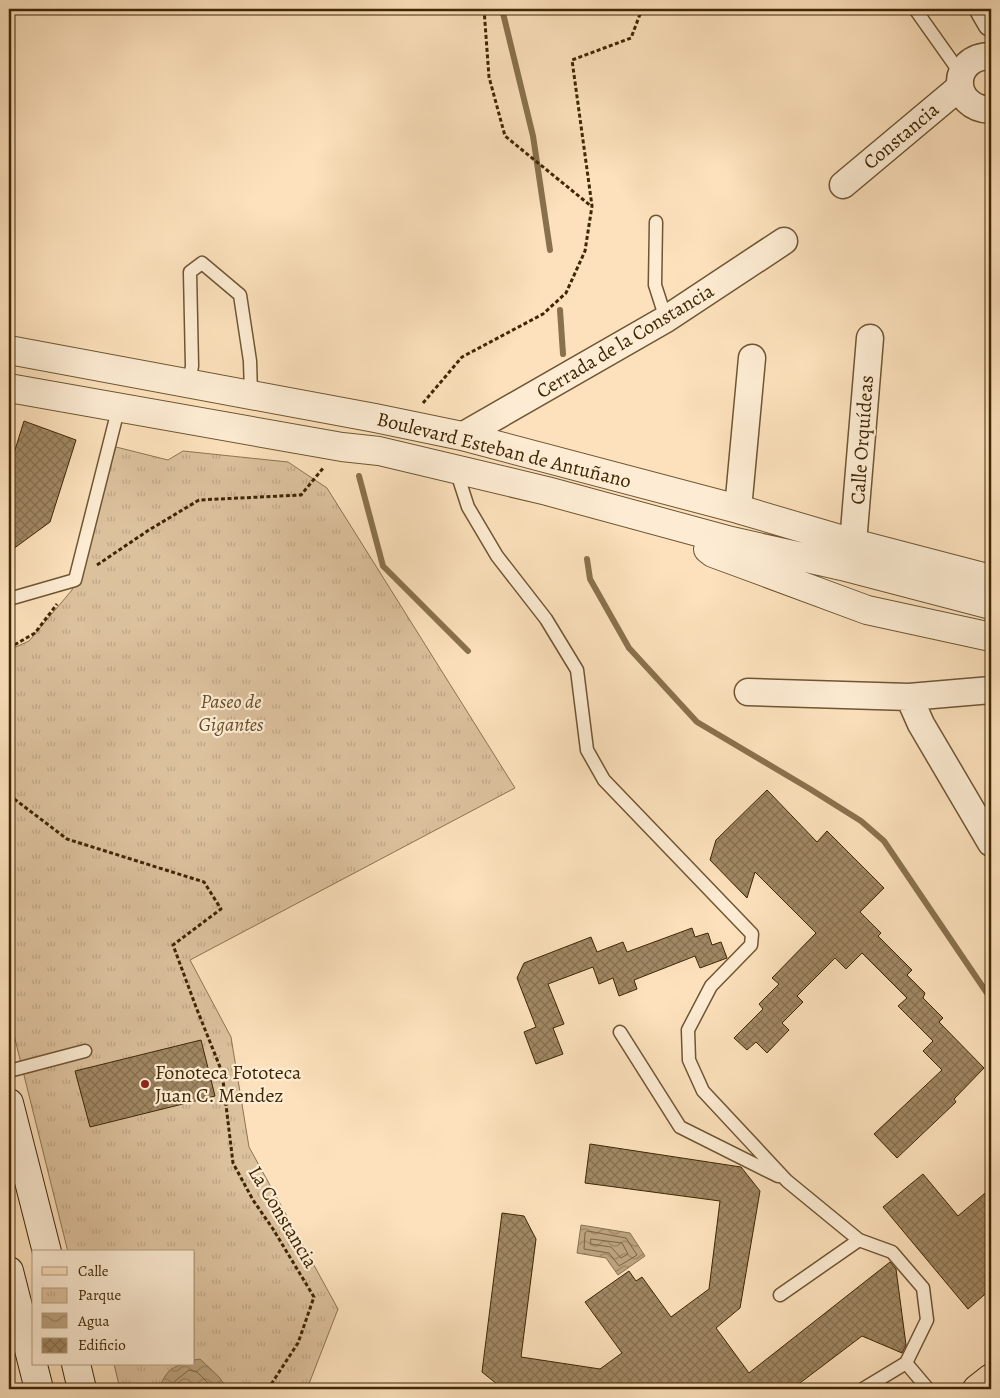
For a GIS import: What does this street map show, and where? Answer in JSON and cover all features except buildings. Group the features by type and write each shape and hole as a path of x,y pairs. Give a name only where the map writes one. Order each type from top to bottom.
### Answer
{"main road":[{"path":"977,1389 991,1378"}],"street":[{"path":"983,9 991,23"},
{"name":"Constancia","path":"843,185 960,80 968,62 980,56 991,56"},
{"path":"960,80 964,97 971,105 991,110"},
{"name":"Cerrada de la Constancia","path":"462,436 666,320 784,241"},
{"name":"Calle Orquídeas","path":"854,543 870,338"},
{"name":"Boulevard Esteban de Antuñano","path":"9,350 462,436 738,509 991,580"},
{"path":"738,509 752,358"},
{"name":"Boulevard Esteban de Antuñano","path":"9,388 342,447 379,451 547,491 731,541 842,566 991,605"},
{"path":"676,526 713,552 867,610 991,637"},
{"path":"748,692 909,697 991,690"},
{"path":"909,697 921,724 991,843"},
{"path":"9,1103 46,1250"},
{"path":"9,1271 32,1361"},
{"path":"33,1366 39,1389"},
{"path":"76,1366 82,1389"}],"lane":[{"path":"915,9 960,80"},
{"path":"656,222 655,284 666,320"},
{"path":"189,384 192,366 190,272 202,263 240,295 250,361 251,395"},
{"path":"9,599 75,580 119,406"},
{"path":"456,470 468,507 497,556 546,619 576,670 588,750 604,780 752,934 751,945 711,986 688,1030 689,1060 703,1090 787,1180 858,1240 892,1252 923,1288 927,1320 906,1363 863,1389"},
{"path":"620,1032 680,1127 787,1180"},
{"path":"9,1071 85,1051"},
{"path":"780,1295 858,1240"},
{"path":"906,1363 928,1389"}],"path":[{"path":"484,9 488,77 505,136 592,206"},
{"path":"406,424 462,357 543,314 566,293 585,251 592,206 572,60 631,38 642,9"},
{"path":"9,648 35,633 75,580 149,530 199,500 301,495 342,447"},
{"name":"La Constancia","path":"9,795 67,839 204,882 221,909 173,945 222,1072 233,1163 253,1200 314,1297 298,1343 268,1389"}],"green space":[{"name":"Paseo de Gigantes","path":"116,447 168,460 183,451 288,462 327,488 515,788 190,960 231,1037 249,1147 338,1309 307,1389 120,1389 114,1366 195,1366 195,1250 68,1250 9,1015 9,650 29,641 72,590"}],"water":[{"path":"581,1225 630,1233 645,1256 618,1275 606,1258 577,1253"},
{"path":"200,1359 219,1377 228,1389 158,1389 171,1369 178,1366 195,1366 195,1360"}],"waterway":[{"path":"502,9 533,136 550,250"},
{"path":"560,310 563,354"},
{"path":"359,476 383,566 468,651"},
{"path":"587,559 590,579 629,648 697,722 861,821 884,841 991,999"}],"place":[{"name":"Fonoteca Fototeca Juan C. Mendez","path":"145,1084"}]}
